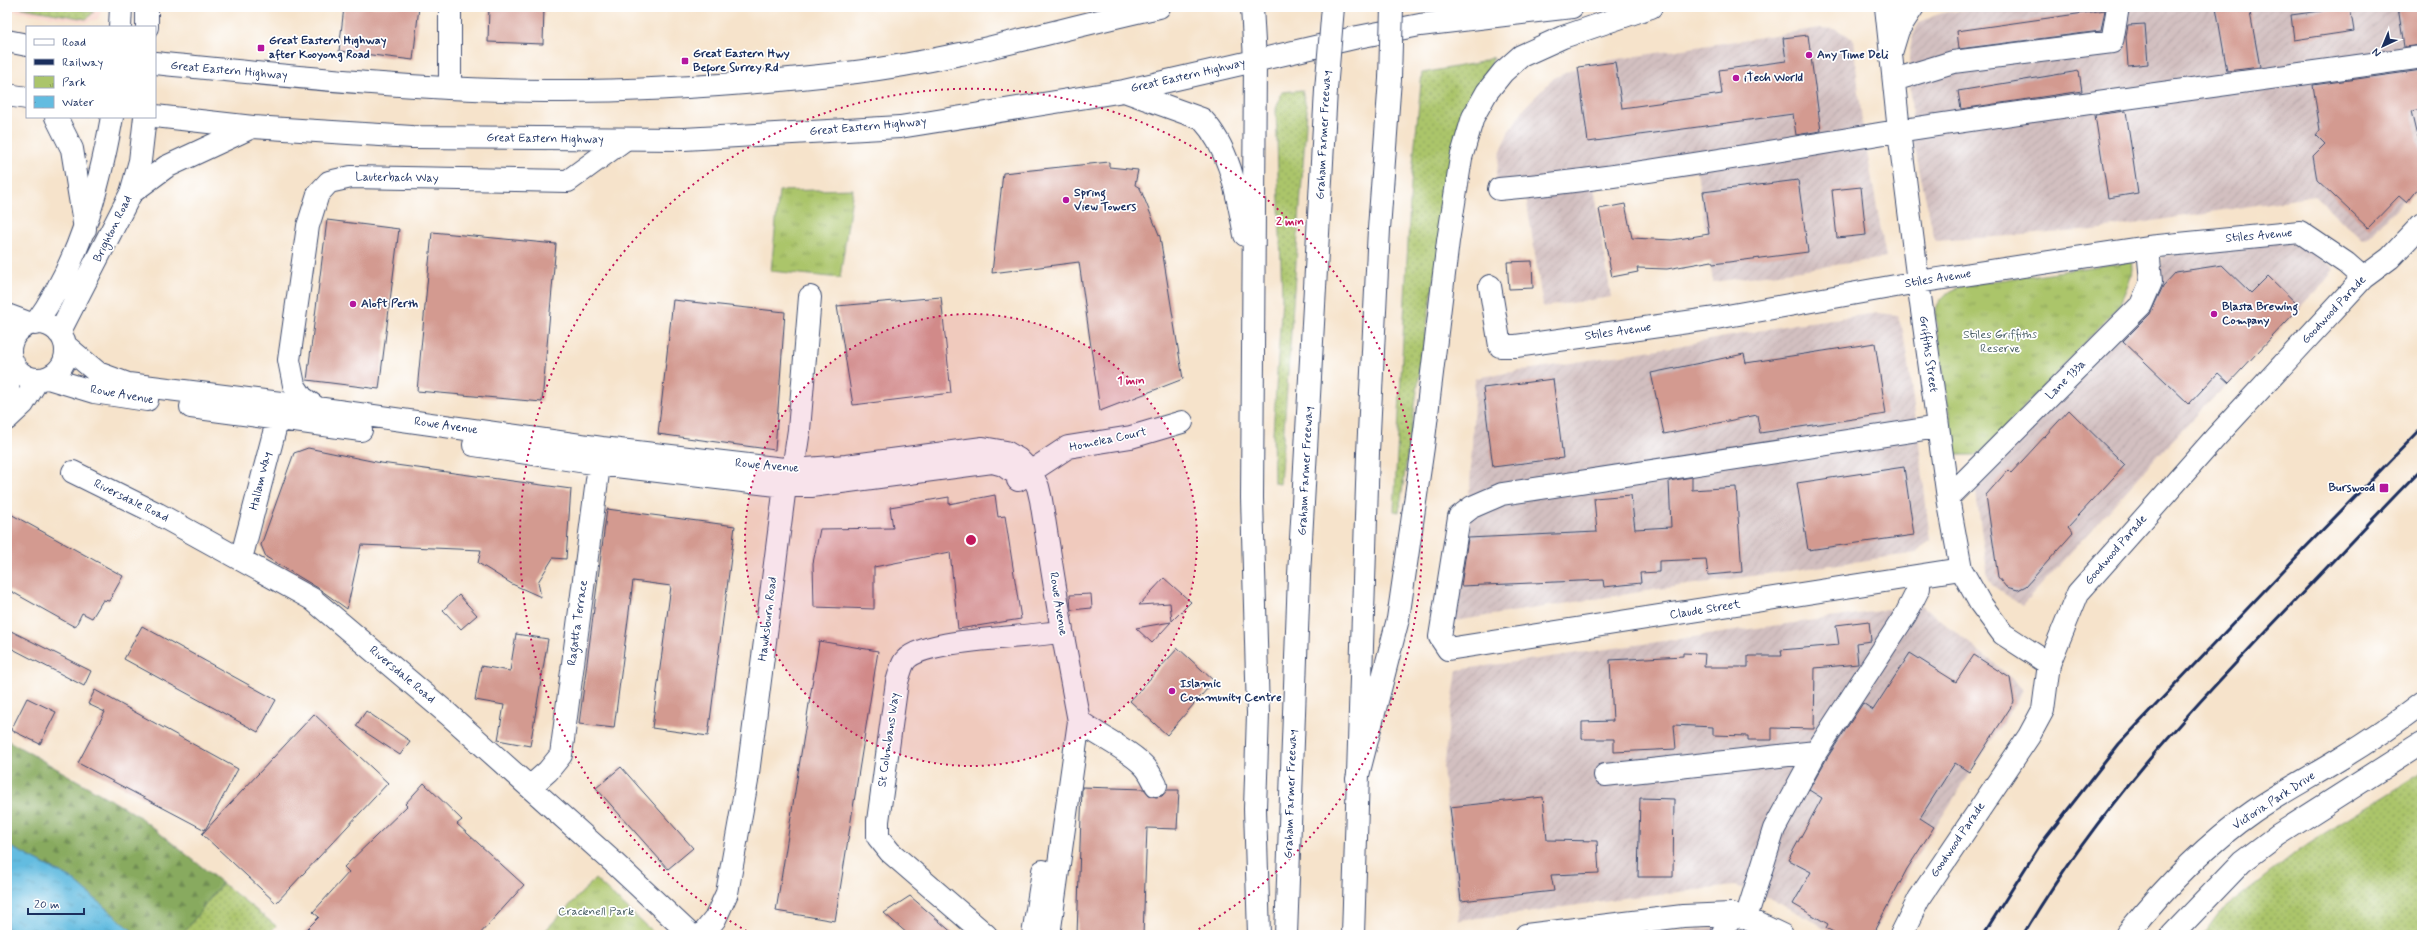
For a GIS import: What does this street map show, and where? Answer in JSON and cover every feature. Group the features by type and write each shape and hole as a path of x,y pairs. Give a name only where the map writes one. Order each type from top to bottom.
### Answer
{"main road":[{"path":"120,26 121,7"},
{"path":"147,7 148,26"},
{"path":"450,7 450,88"},
{"name":"Great Eastern Highway","path":"156,64 450,88 547,91 635,89 748,83 858,72 948,57 1118,12 1159,7"},
{"path":"1252,7 1255,60 1252,498 1258,713 1255,809 1259,935"},
{"name":"Graham Farmer Freeway","path":"1286,935 1299,575 1332,7"},
{"path":"1353,935 1368,453 1379,229 1390,79 1392,7"},
{"name":"Great Eastern Highway","path":"156,116 253,127 412,137 624,140 684,139 900,127 1124,91 1255,60 1420,25 1572,7"},
{"path":"1357,779 1398,620 1423,447 1448,241 1461,158 1473,118 1487,92 1503,72 1521,56 1563,37 1651,7"},
{"name":"Griffiths Street","path":"1886,7 1899,131 1918,282 1948,498 1961,570 1980,603 2003,634 2049,664"},
{"path":"1891,53 1898,30 1913,7"},
{"path":"1894,80 1953,62 2112,42 2118,7"},
{"path":"7,41 26,45"},
{"path":"1499,189 1553,185 1693,165 1899,131 2422,57"},
{"path":"1124,91 1202,119 1208,125 1218,141 1234,180 1254,281"},
{"path":"7,95 26,98"},
{"path":"56,118 72,149 85,229"},
{"path":"7,393 10,354 16,335 33,324 57,288 85,229 105,156 112,118"},
{"name":"Brighton Road","path":"62,339 130,193 140,161 145,118"},
{"path":"130,193 166,167 253,127"},
{"name":"Lauterbach Way","path":"317,408 302,397 294,385 289,360 308,226 318,194 329,182 351,177 568,181 624,140"},
{"name":"Goodwood Parade","path":"1901,935 1919,899 2029,736 2040,716 2043,710 2049,664 2078,593 2216,437 2363,278 2390,258 2422,224"},
{"name":"Stiles Avenue","path":"1490,286 1500,346 1516,346 1716,318 1918,282 2148,247 2300,232 2346,263 2363,278"},
{"name":"Lane 133a","path":"1948,498 2141,305 2151,282 2148,247"},
{"name":"Hawksburn Road","path":"702,935 722,907 729,886 747,781 789,478 799,430 810,297"},
{"path":"7,315 33,324 48,325 62,339 66,354 63,365 58,371 43,379 24,404 7,419"},
{"name":"Rowe Avenue","path":"62,339 98,373 128,384 279,411 600,456 789,478 812,486 992,462 1003,465 1024,476 1038,487 1041,500 1064,705 1063,728 1033,935"},
{"path":"10,354 23,374 43,379"},
{"name":"Rowe Avenue","path":"43,379 94,392 118,396 279,411 317,408 600,456"},
{"name":"Hallam Way","path":"241,559 279,411"},
{"name":"Homelea Court","path":"1024,476 1068,447 1131,437 1182,422"},
{"name":"Claude Street","path":"1938,426 1502,494 1472,507 1458,517 1440,637 1448,649 1961,570"},
{"name":"Ragatta Terrace","path":"530,787 548,771 560,755 600,456"},
{"name":"Riversdale Road","path":"73,472 158,514 312,599 530,787 691,935"},
{"path":"1722,935 1738,916 1774,829 1816,752 1906,614 1919,588 1919,577"},
{"name":"Rowe Avenue","path":"1049,935 1079,721 1055,633"},
{"name":"St Columbans Way","path":"986,935 890,852 878,837 878,821 897,682 904,661 919,650 979,640 1055,633"},
{"name":"Victoria Park Drive","path":"2126,935 2156,900 2203,852 2232,828 2255,811 2342,758 2401,719 2422,703"},
{"path":"2172,935 2242,862 2278,835 2421,747 2401,719"},
{"path":"1079,721 1093,732 1137,759 1147,768 1156,784"},
{"path":"1605,775 1816,752"},
{"path":"1526,935 1683,916 1738,916 1782,935"}],"shaded area":[{"path":"7,7 103,7 98,19 86,22 7,10"},
{"path":"1987,7 2422,7 2422,181 2369,237 2362,240 2315,196 2094,230 1935,241 1913,141 1909,56 1912,39 1918,23 1941,13"},
{"path":"1820,28 1836,29 1853,39 1863,130 1886,258 1713,282 1697,171 1594,186 1611,297 1543,307 1526,197 1493,201 1499,157 1508,133 1525,107 1554,78 1585,64"},
{"path":"2283,241 2304,247 2334,270 2326,281 2166,447 2022,606 1992,585 1988,577 1975,486 2155,293 2163,256"},
{"path":"1878,313 1897,315 1903,331 1918,434 1930,540 1917,553 1659,589 1448,622 1460,530 1470,488 1475,378 1672,347 1795,324"},
{"path":"1922,605 2012,678 2022,689 2015,704 1912,863 1873,935 1838,935 1760,893 1735,886 1622,898 1534,912 1459,920 1443,768 1457,670"},
{"path":"1722,926 1750,935 1658,935"}],"green space":[{"path":"17,7 67,7 94,12 86,19"},
{"path":"1494,57 1462,125 1430,304 1399,512 1394,511 1411,183 1422,73 1477,63"},
{"path":"1302,90 1307,110 1280,484 1274,483 1273,433 1282,297 1276,109 1282,92"},
{"path":"853,189 840,278 771,271 779,191"},
{"name":"Stiles Griffiths Reserve","path":"2133,261 2131,277 2119,306 1984,449 1976,455 1955,455 1936,321 1937,307 1943,297 1952,290 1965,285"},
{"path":"7,740 137,815 222,883 182,935 137,935 72,879 7,845"},
{"path":"2422,773 2422,935 2203,935 2220,912 2304,846"},
{"name":"Cracknell Park","path":"595,879 656,935 541,935"},
{"path":"222,883 276,926 267,935 182,935"}],"water":[{"path":"7,845 72,879 137,935 7,935"}],"building":[{"path":"344,7 419,7 413,60 339,51"},
{"path":"489,7 544,7 543,44 488,42"},
{"path":"2216,7 2249,7 2260,67 2227,71"},
{"path":"2350,7 2354,31 2294,40 2291,15"},
{"path":"2398,7 2422,7 2422,45 2404,47"},
{"path":"2105,10 2101,31 1959,49 1957,31"},
{"path":"2145,24 2148,64 2128,66 2126,37 2128,25"},
{"path":"1808,35 1821,131 1796,135 1793,114 1588,142 1578,67 1615,62 1622,108 1722,94 1719,70 1786,61 1783,38"},
{"path":"2422,70 2422,109 2411,111 2422,158 2422,184 2407,203 2399,196 2368,228 2317,180 2313,156 2325,144 2316,135 2320,130 2313,85"},
{"path":"2079,71 2082,91 1961,109 1958,91"},
{"path":"2126,111 2138,193 2108,198 2095,115"},
{"path":"1109,162 1109,167 1138,170 1135,185 1140,188 1160,237 1183,379 1100,411 1079,262 992,273 1003,173"},
{"path":"1798,180 1808,252 1713,264 1712,261 1667,269 1637,268 1638,272 1612,277 1599,209 1625,204 1632,238 1672,240 1709,234 1703,192"},
{"path":"1861,187 1866,235 1837,238 1832,190"},
{"name":"Aloft Perth","path":"327,220 399,229 379,389 307,380"},
{"path":"432,232 556,244 542,402 417,391"},
{"path":"1532,261 1533,288 1509,289 1507,262"},
{"name":"Blasta Brewing Company","path":"2222,265 2251,293 2268,276 2300,307 2229,383 2218,373 2189,404 2123,341 2150,314 2163,286 2176,272"},
{"path":"941,297 951,393 853,405 837,306"},
{"path":"673,300 785,312 775,450 658,434"},
{"path":"1875,343 1886,414 1760,433 1757,415 1664,434 1651,373 1744,354 1746,363"},
{"path":"1553,379 1563,458 1493,467 1483,388"},
{"path":"2069,410 2125,465 2068,527 2073,533 2026,586 2018,590 2006,587 1998,577 1986,495 2008,470 2011,473"},
{"path":"308,448 381,463 571,489 566,559 553,558 538,582 541,597 512,584 478,563 481,550 361,545 347,609 318,588 266,557 261,545 294,453"},
{"path":"1904,467 1914,535 1808,550 1797,483"},
{"path":"1692,477 1692,490 1736,487 1742,572 1708,575 1706,559 1659,561 1659,572 1640,573 1641,583 1604,587 1603,580 1461,586 1468,538 1597,532 1594,498 1631,495 1635,529 1671,527 1669,481"},
{"path":"995,495 998,517 1005,516 1021,619 958,629 950,552 874,567 874,609 814,607 813,563 820,529 893,528 890,507 949,497 949,504"},
{"path":"607,509 735,526 708,736 652,728 671,586 633,581 614,728 579,724"},
{"path":"7,512 123,576 109,601 103,600 92,618 82,613 75,627 7,589"},
{"path":"1164,578 1191,602 1172,621 1170,603 1139,605"},
{"path":"1091,594 1092,608 1071,610 1070,595"},
{"path":"459,595 477,615 461,629 443,610"},
{"path":"1869,621 1871,641 1856,643 1858,664 1815,668 1814,729 1772,728 1772,740 1748,740 1748,736 1713,735 1713,727 1674,725 1676,749 1614,752 1614,739 1582,739 1582,722 1613,721 1610,660 1683,656 1683,653 1705,654 1704,667 1748,667 1748,656 1782,656 1781,650 1839,645 1836,625"},
{"path":"1171,622 1152,643 1136,628"},
{"path":"142,626 276,700 258,732 124,659"},
{"path":"7,629 91,671 84,686 7,646"},
{"path":"516,634 548,639 530,746 498,740 504,705 475,700 481,666 510,671"},
{"path":"819,641 878,651 835,921 776,911"},
{"name":"Islamic Community Centre","path":"1178,648 1214,681 1167,735 1130,701"},
{"path":"1910,653 1956,682 1974,655 2010,678 2014,702 1969,772 1955,763 1920,818 1934,827 1907,869 1872,935 1839,935 1826,928 1828,924 1793,904 1811,872 1788,860 1822,798 1809,790 1827,758 1863,703 1873,710"},
{"path":"95,690 238,769 205,830 78,763 105,712 88,704"},
{"path":"27,698 56,712 40,744 11,730"},
{"path":"366,711 410,741 400,755 356,726"},
{"path":"314,714 388,783 276,903 202,834"},
{"path":"621,767 693,848 668,869 596,788"},
{"path":"424,783 462,820 457,824 524,885 479,935 301,935 319,917 313,912 349,872 344,867 407,806 405,804"},
{"path":"1082,787 1144,789 1149,795 1156,797 1162,796 1167,790 1179,790 1177,829 1147,828 1143,935 1077,935"},
{"path":"1543,797 1547,840 1597,841 1599,873 1551,875 1554,891 1461,901 1450,807"},
{"path":"1640,798 1674,799 1673,877 1638,877"},
{"path":"910,896 955,935 909,935 884,913"}],"railway":[{"path":"1983,935 2040,845 2119,744 2301,552 2422,428"},
{"path":"2023,935 2082,845 2147,762 2217,683 2422,468"}],"place":[{"name":"Great Eastern Highway after Kooyong Road","path":"261,48"},
{"name":"Any Time Deli","path":"1809,55"},
{"name":"Great Eastern Hwy Before Surrey Rd","path":"685,61"},
{"name":"iTech World","path":"1736,78"},
{"name":"Spring View Towers","path":"1066,200"},
{"name":"Aloft Perth","path":"353,304"},
{"name":"Blasta Brewing Company","path":"2214,314"},
{"name":"Burswood","path":"2384,488"},
{"name":"Islamic Community Centre","path":"1172,691"}]}
